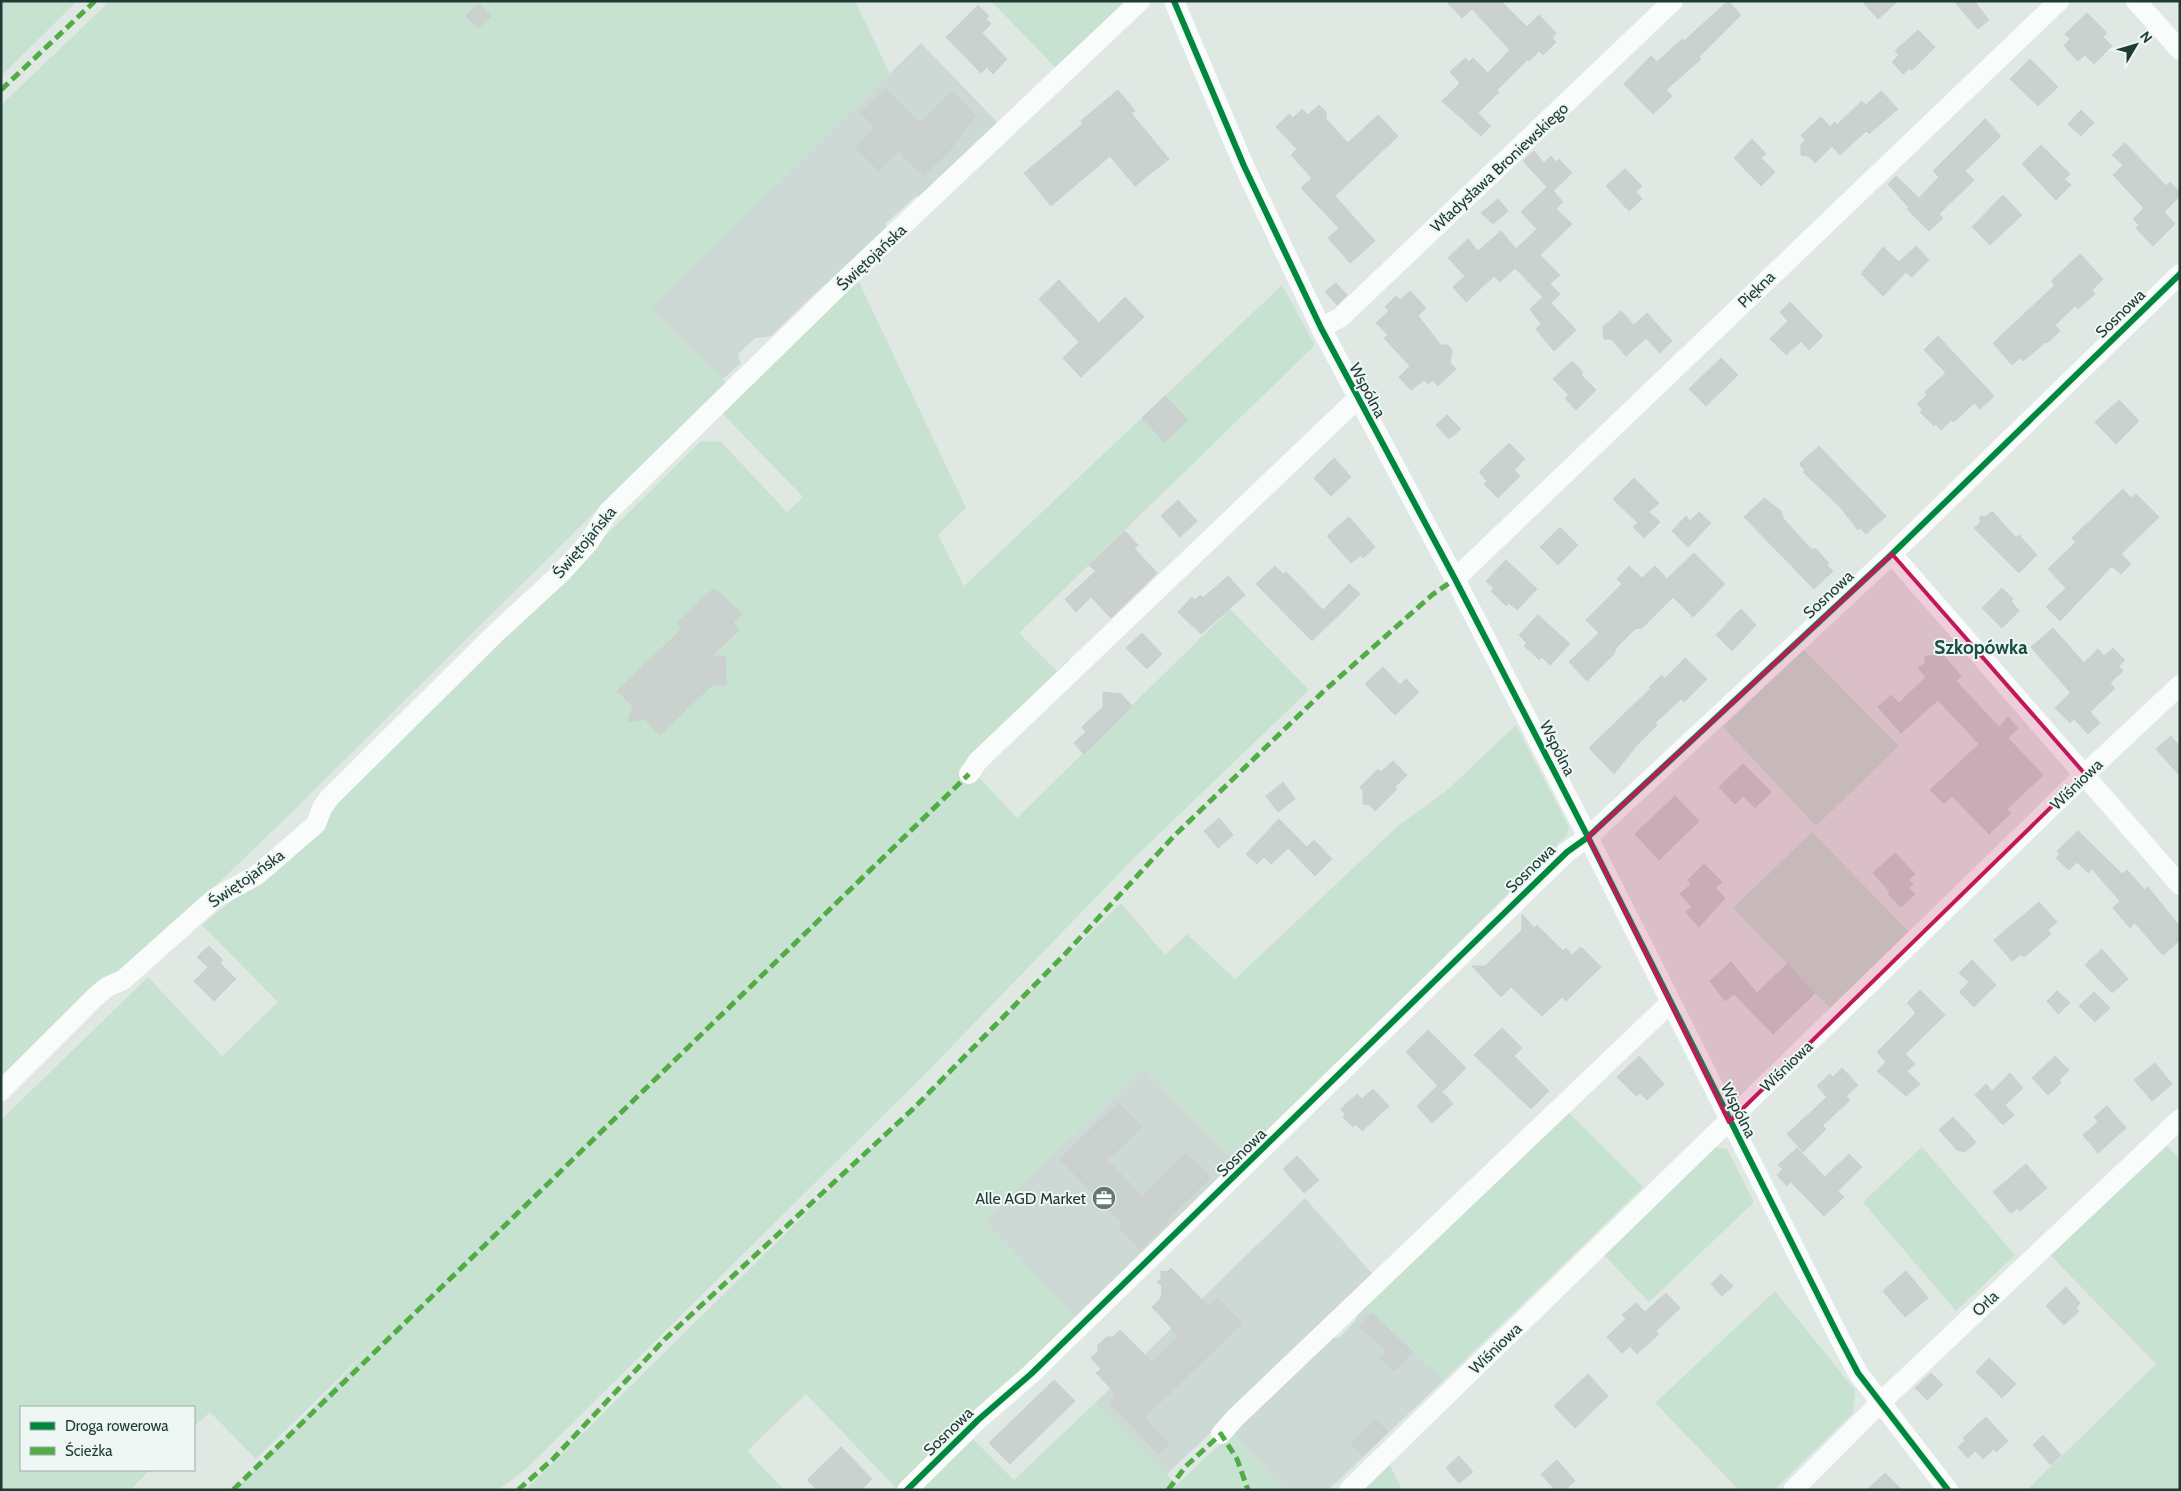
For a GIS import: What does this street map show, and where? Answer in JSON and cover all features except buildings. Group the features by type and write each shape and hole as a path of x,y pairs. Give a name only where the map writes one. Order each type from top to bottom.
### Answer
{"street":[{"name":"Świętojańska","path":"1,1091 107,987 123,980 216,898 257,874 316,824 322,808 330,796 498,631 561,573 589,542 608,512 711,409 1140,1"},
{"name":"Wspólna","path":"1174,1 1244,166 1321,328 1357,399 1455,578 1588,837 1729,1122 1858,1373 1948,1490"},
{"name":"Władysława Broniewskiego","path":"1321,328 1341,317 1673,1"},
{"name":"Piękna","path":"1455,578 2059,1"},
{"path":"2136,1 2180,50"},
{"name":"Sosnowa","path":"907,1490 978,1420 1031,1374 1567,852 1588,837 1892,554 2180,274"},
{"path":"969,774 978,761 1357,399"},
{"path":"1892,554 2180,885"},
{"name":"Wiśniowa","path":"1349,1490 2085,774 2180,685"},
{"path":"1221,1434 1235,1418 1670,1003"},
{"name":"Orla","path":"1793,1490 1880,1403 2180,1119"}],"highlighted area":[{"path":"1892,554 2085,774 1729,1122 1588,837"}],"shaded area":[{"path":"921,43 999,124 924,197 916,196 885,224 888,228 828,289 824,285 771,336 755,338 738,354 741,363 723,379 650,309"},
{"name":"Alle AGD Market","path":"1144,1068 1236,1163 1077,1319 984,1221"},
{"path":"1305,1198 1375,1277 1166,1475 1095,1403"},
{"path":"1363,1304 1444,1380 1328,1490 1285,1490 1232,1432 1327,1338 1339,1338 1356,1320 1358,1308"}],"green space":[{"path":"1,1 77,1 1,76"},
{"path":"110,1 855,1 890,74 650,309 726,382 287,817 130,968 1,1083 1,105"},
{"path":"991,1 1127,1 1057,69"},
{"path":"857,278 966,508 938,535 964,586 1282,285 1315,345 1019,633 1057,671 1068,660 1080,658 975,773 1017,818 1230,609 1309,690 1134,858 926,1073 525,1470 498,1490 235,1490 373,1345 256,1459 210,1412 195,1426 195,1406 20,1406 20,1471 149,1471 130,1490 1,1490 1,1120 148,977 222,1056 278,1002 202,925 323,825 336,797 505,635 701,441 721,442 787,512 803,497 719,410"},
{"path":"1803,649 1899,746 1816,826 1723,727"},
{"path":"1516,725 1569,827 1567,835 1236,1163 1144,1068 984,1221 1077,1319 1000,1389 897,1489 806,1394 747,1451 784,1490 525,1490 1121,903 1165,955 1187,934 1235,979 1399,825 1445,792"},
{"path":"1812,832 1909,932 1831,1009 1733,908"},
{"path":"1566,1110 1643,1187 1444,1380 1363,1304"},
{"path":"2167,1146 2180,1159 2180,1490 2027,1490 2156,1364 2050,1255"},
{"path":"1713,1147 1727,1149 1754,1202 1649,1302 1603,1254"},
{"path":"1922,1147 2015,1255 1956,1311 1863,1202"},
{"path":"1775,1291 1855,1390 1853,1413 1774,1490 1739,1490 1655,1403"},
{"path":"1095,1403 1177,1485 1232,1432 1285,1490 921,1490 973,1439 1014,1480"},
{"path":"1390,1465 1402,1490 1364,1490"}],"marked path":[{"path":"1,90 95,1"},
{"path":"518,1490 553,1459 665,1339 914,1108 1066,953 1174,836 1325,690 1432,595 1455,579"},
{"path":"233,1490 969,774"},
{"path":"1168,1490 1186,1466 1221,1434 1237,1459 1248,1490"}],"cycle path":[{"path":"1174,1 1244,166 1321,328 1455,579 1588,837 1839,1337 1858,1373 1948,1490"},
{"path":"907,1490 978,1420 1031,1374 1567,852 1588,837 1892,554 2180,274"}],"place":[{"name":"Alle AGD Market","path":"1104,1198"}],"district":[{"name":"Szkopówka","path":"1981,647"}]}
